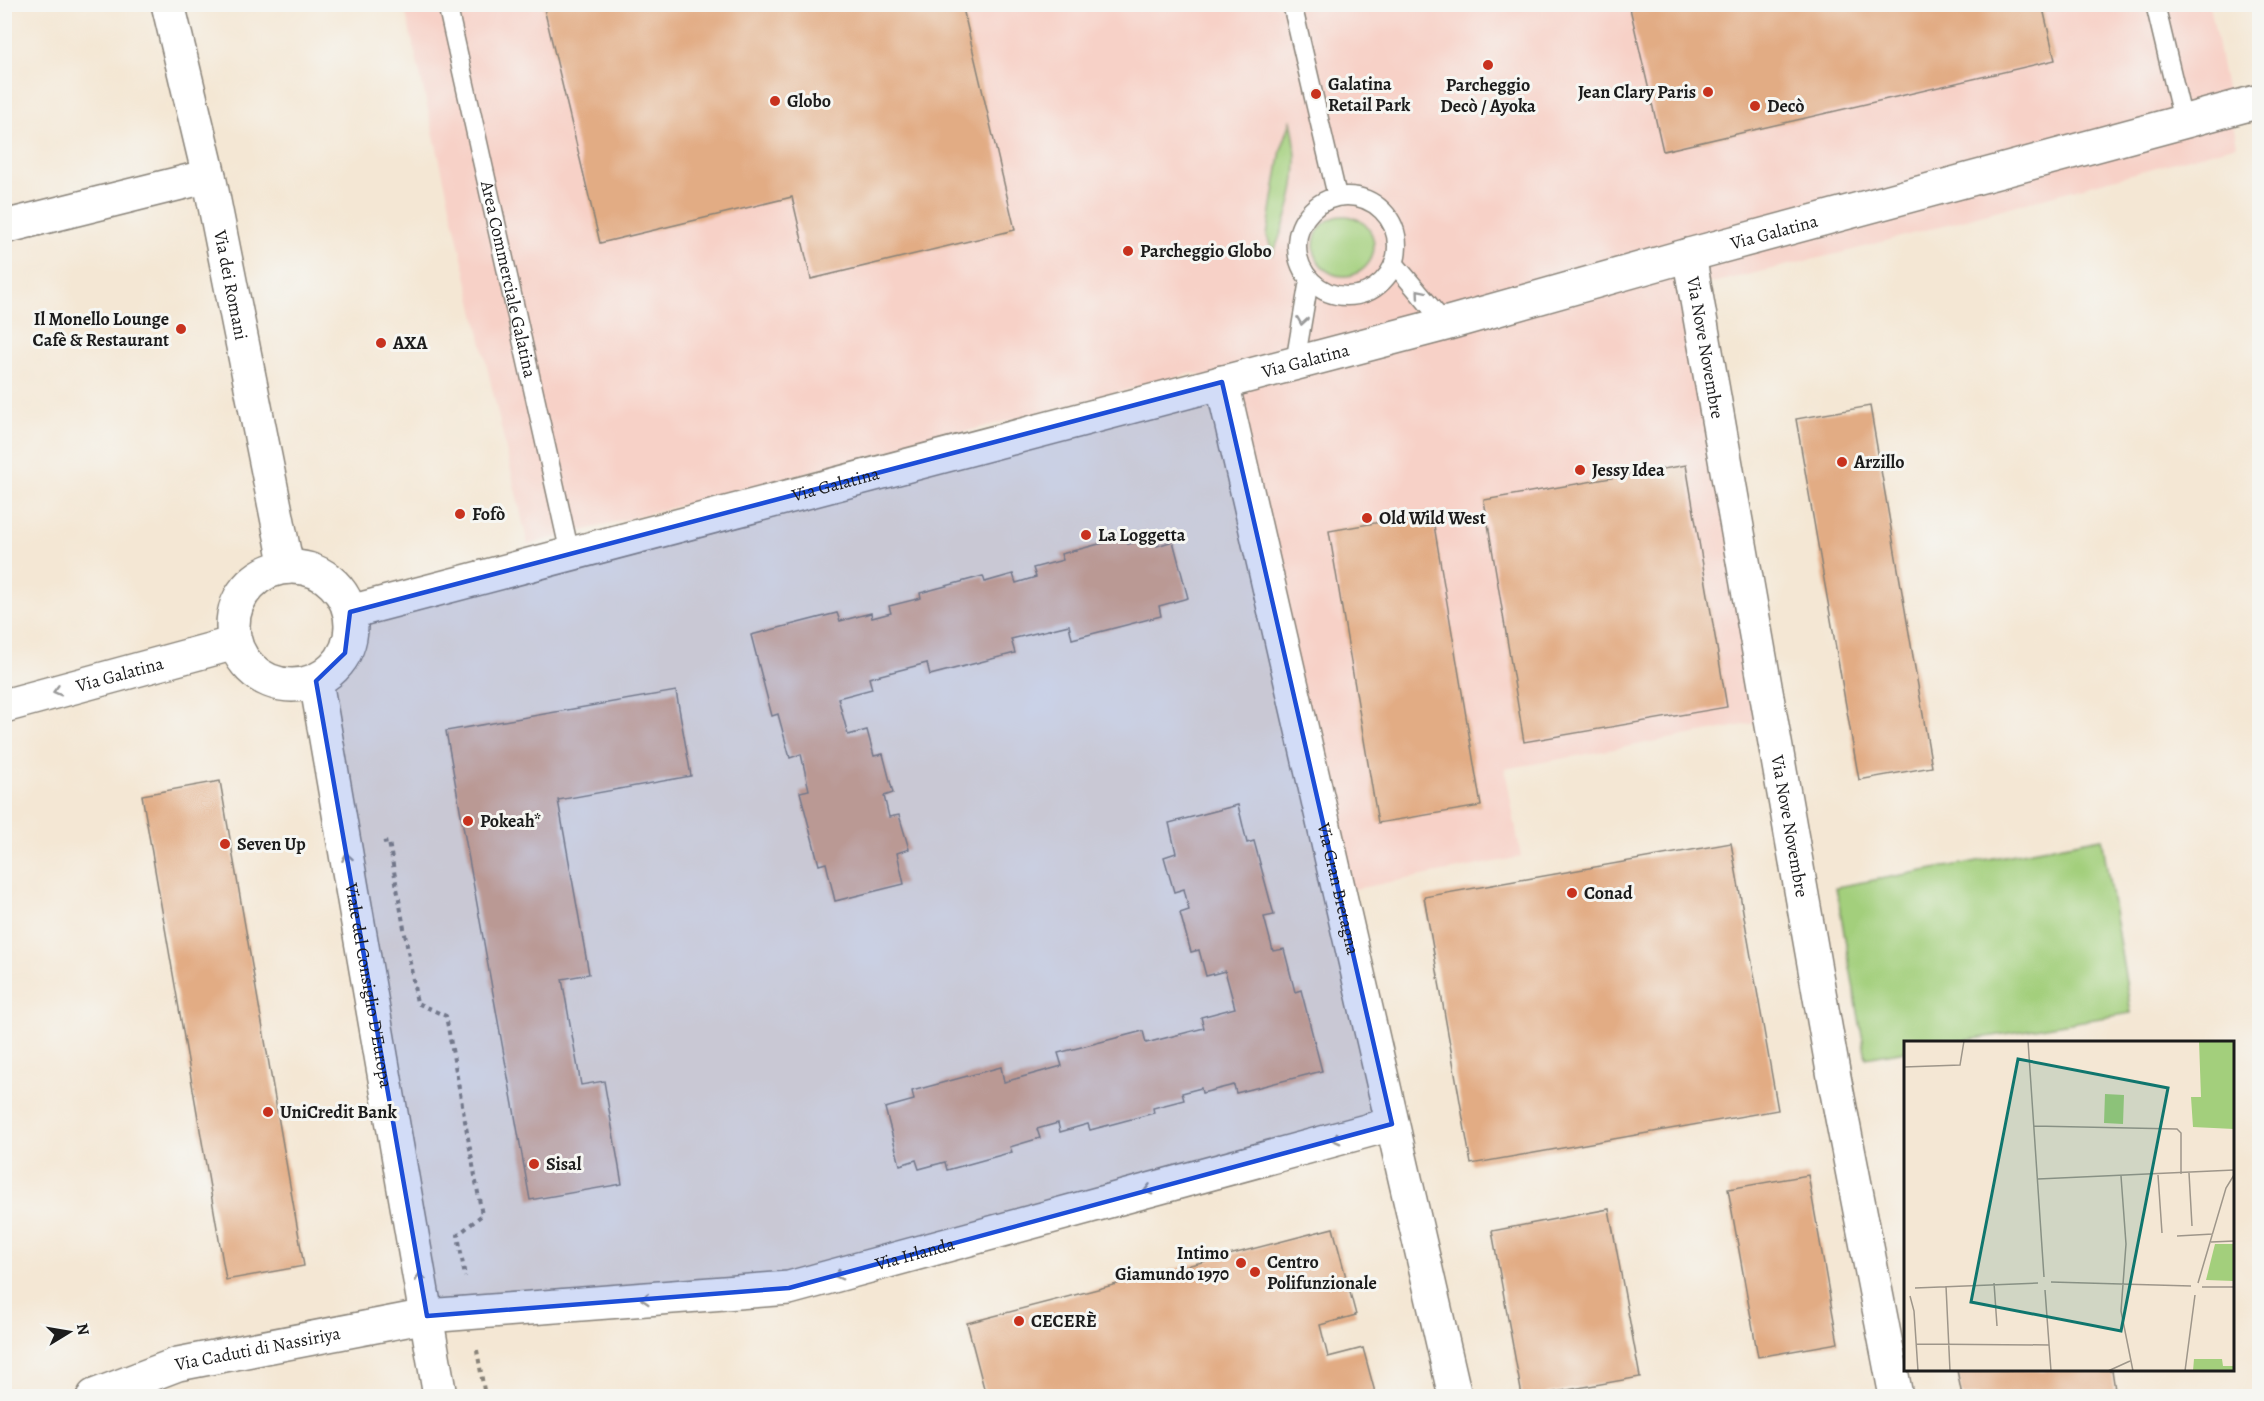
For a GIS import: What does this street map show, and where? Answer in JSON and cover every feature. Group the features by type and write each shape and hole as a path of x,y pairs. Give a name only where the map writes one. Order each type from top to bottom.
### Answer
{"street":[{"name":"Via dei Romani","path":"168,4 209,176 287,567"},
{"name":"Via Galatina","path":"350,612 1445,324 1689,255 2259,101"},
{"path":"4,227 209,176"},
{"name":"Via Nove Novembre","path":"1689,255 1834,1077 1896,1396"},
{"name":"Via Gran Bretagna","path":"1222,382 1455,1396"},
{"path":"287,567 303,568 320,574 333,584 343,597 350,612 351,633 345,653 333,669 316,681 297,686 277,684 258,676 244,662 235,643 232,626 235,608 243,593 255,580 270,571 287,567"},
{"name":"Via Galatina","path":"4,706 235,643"},
{"name":"Viale del Consiglio D'Europa","path":"316,681 440,1396"},
{"name":"Via Irlanda","path":"427,1316 789,1288 1392,1124"},
{"name":"Via Caduti di Nassiriya","path":"94,1396 178,1364 427,1316"}],"lane":[{"name":"Area Commerciale Galatina","path":"447,4 570,554"},
{"path":"1292,4 1337,196"},
{"path":"2155,4 2183,122"},
{"path":"1337,196 1355,196 1371,202 1385,213 1394,228 1397,245 1394,263 1388,276 1377,287 1364,294 1349,297 1334,295 1320,289 1309,279 1300,264 1296,247 1299,230 1308,214 1321,203 1337,196"},
{"path":"1394,263 1445,324"},
{"path":"1295,363 1309,279"}],"path":[{"path":"346,850 389,842 417,1003 446,1016 482,1215 458,1235 485,1396"}],"highlighted area":[{"path":"1222,382 1392,1124 789,1288 427,1316 316,681 345,653 350,612"}],"shaded area":[{"path":"404,5 2210,5 2237,145 1849,251 1695,287 1771,720 1505,769 1521,857 1339,892 1222,382 1193,373 528,545"}],"green space":[{"path":"1291,121 1296,156 1294,189 1286,220 1273,254 1267,236 1281,150"},
{"path":"1344,216 1361,221 1369,229 1374,246 1369,263 1361,271 1344,276 1327,271 1319,263 1314,246 1319,229 1327,221"},
{"path":"2102,838 2131,1013 1963,1041 1904,1041 1904,1051 1866,1058 1836,887"}],"building":[{"name":"Globo","path":"543,4 962,4 1015,230 811,279 792,197 600,243"},
{"name":"Decò","path":"1629,4 2042,4 2055,60 1663,151"},
{"path":"1870,406 1932,767 1859,780 1796,419"},
{"path":"1686,465 1727,707 1524,742 1484,500"},
{"path":"1432,513 1481,806 1378,823 1329,531"},
{"path":"1126,537 1128,544 1154,537 1157,546 1173,541 1188,598 1159,606 1161,616 1072,639 1069,625 1011,639 1015,653 930,675 927,663 869,678 872,689 838,698 848,735 867,730 874,756 883,754 893,793 884,796 889,817 899,815 909,849 897,853 904,884 835,901 826,863 819,865 800,792 809,790 801,754 790,758 778,714 772,716 751,635 837,613 840,621 871,613 872,618 891,613 889,606 921,598 920,593 983,576 985,582 1013,574 1016,583 1036,577 1033,568 1063,560 1061,554"},
{"path":"676,691 691,776 558,800 589,974 562,979 581,1085 604,1081 622,1184 530,1200 446,731"},
{"path":"220,781 304,1266 226,1280 142,795"},
{"path":"1238,805 1247,843 1254,841 1274,915 1264,917 1273,951 1284,949 1295,992 1301,990 1322,1071 1236,1093 1234,1085 1202,1093 1201,1088 1182,1093 1184,1100 1153,1108 1154,1113 1090,1130 1088,1124 1060,1132 1058,1123 1037,1129 1040,1138 1010,1147 1012,1152 947,1170 945,1162 919,1169 916,1160 900,1165 885,1108 914,1100 912,1091 1001,1067 1004,1082 1062,1066 1058,1053 1143,1031 1146,1043 1204,1028 1201,1017 1235,1008 1225,971 1206,976 1199,950 1191,952 1180,913 1189,910 1184,889 1174,892 1164,857 1176,853 1169,823"},
{"path":"1731,843 1778,1110 1471,1164 1424,897"},
{"path":"1808,1175 1838,1343 1758,1357 1728,1189"},
{"path":"1609,1209 1640,1377 1534,1396 1522,1396 1492,1231"},
{"name":"Centro Polifunzionale","path":"1333,1228 1356,1315 1320,1325 1328,1357 1363,1348 1376,1396 986,1396 967,1323"},
{"path":"1957,1371 2112,1371 2116,1396 1962,1396"}],"place":[{"name":"Parcheggio Decò / Ayoka","path":"1488,65"},
{"name":"Jean Clary Paris","path":"1708,92"},
{"name":"Galatina Retail Park","path":"1316,94"},
{"name":"Globo","path":"775,101"},
{"name":"Decò","path":"1755,106"},
{"name":"Parcheggio Globo","path":"1128,251"},
{"name":"Il Monello Lounge Cafè & Restaurant","path":"181,329"},
{"name":"AXA","path":"381,343"},
{"name":"Arzillo","path":"1842,462"},
{"name":"Jessy Idea","path":"1580,470"},
{"name":"Fofò","path":"460,514"},
{"name":"Old Wild West","path":"1367,518"},
{"name":"La Loggetta","path":"1086,535"},
{"name":"Pokeah*","path":"468,821"},
{"name":"Seven Up","path":"225,844"},
{"name":"Conad","path":"1572,893"},
{"name":"UniCredit Bank","path":"268,1112"},
{"name":"Sisal","path":"534,1164"},
{"name":"Intimo Giamundo 1970","path":"1241,1263"},
{"name":"Centro Polifunzionale","path":"1255,1272"},
{"name":"CECERÈ","path":"1019,1321"}]}
